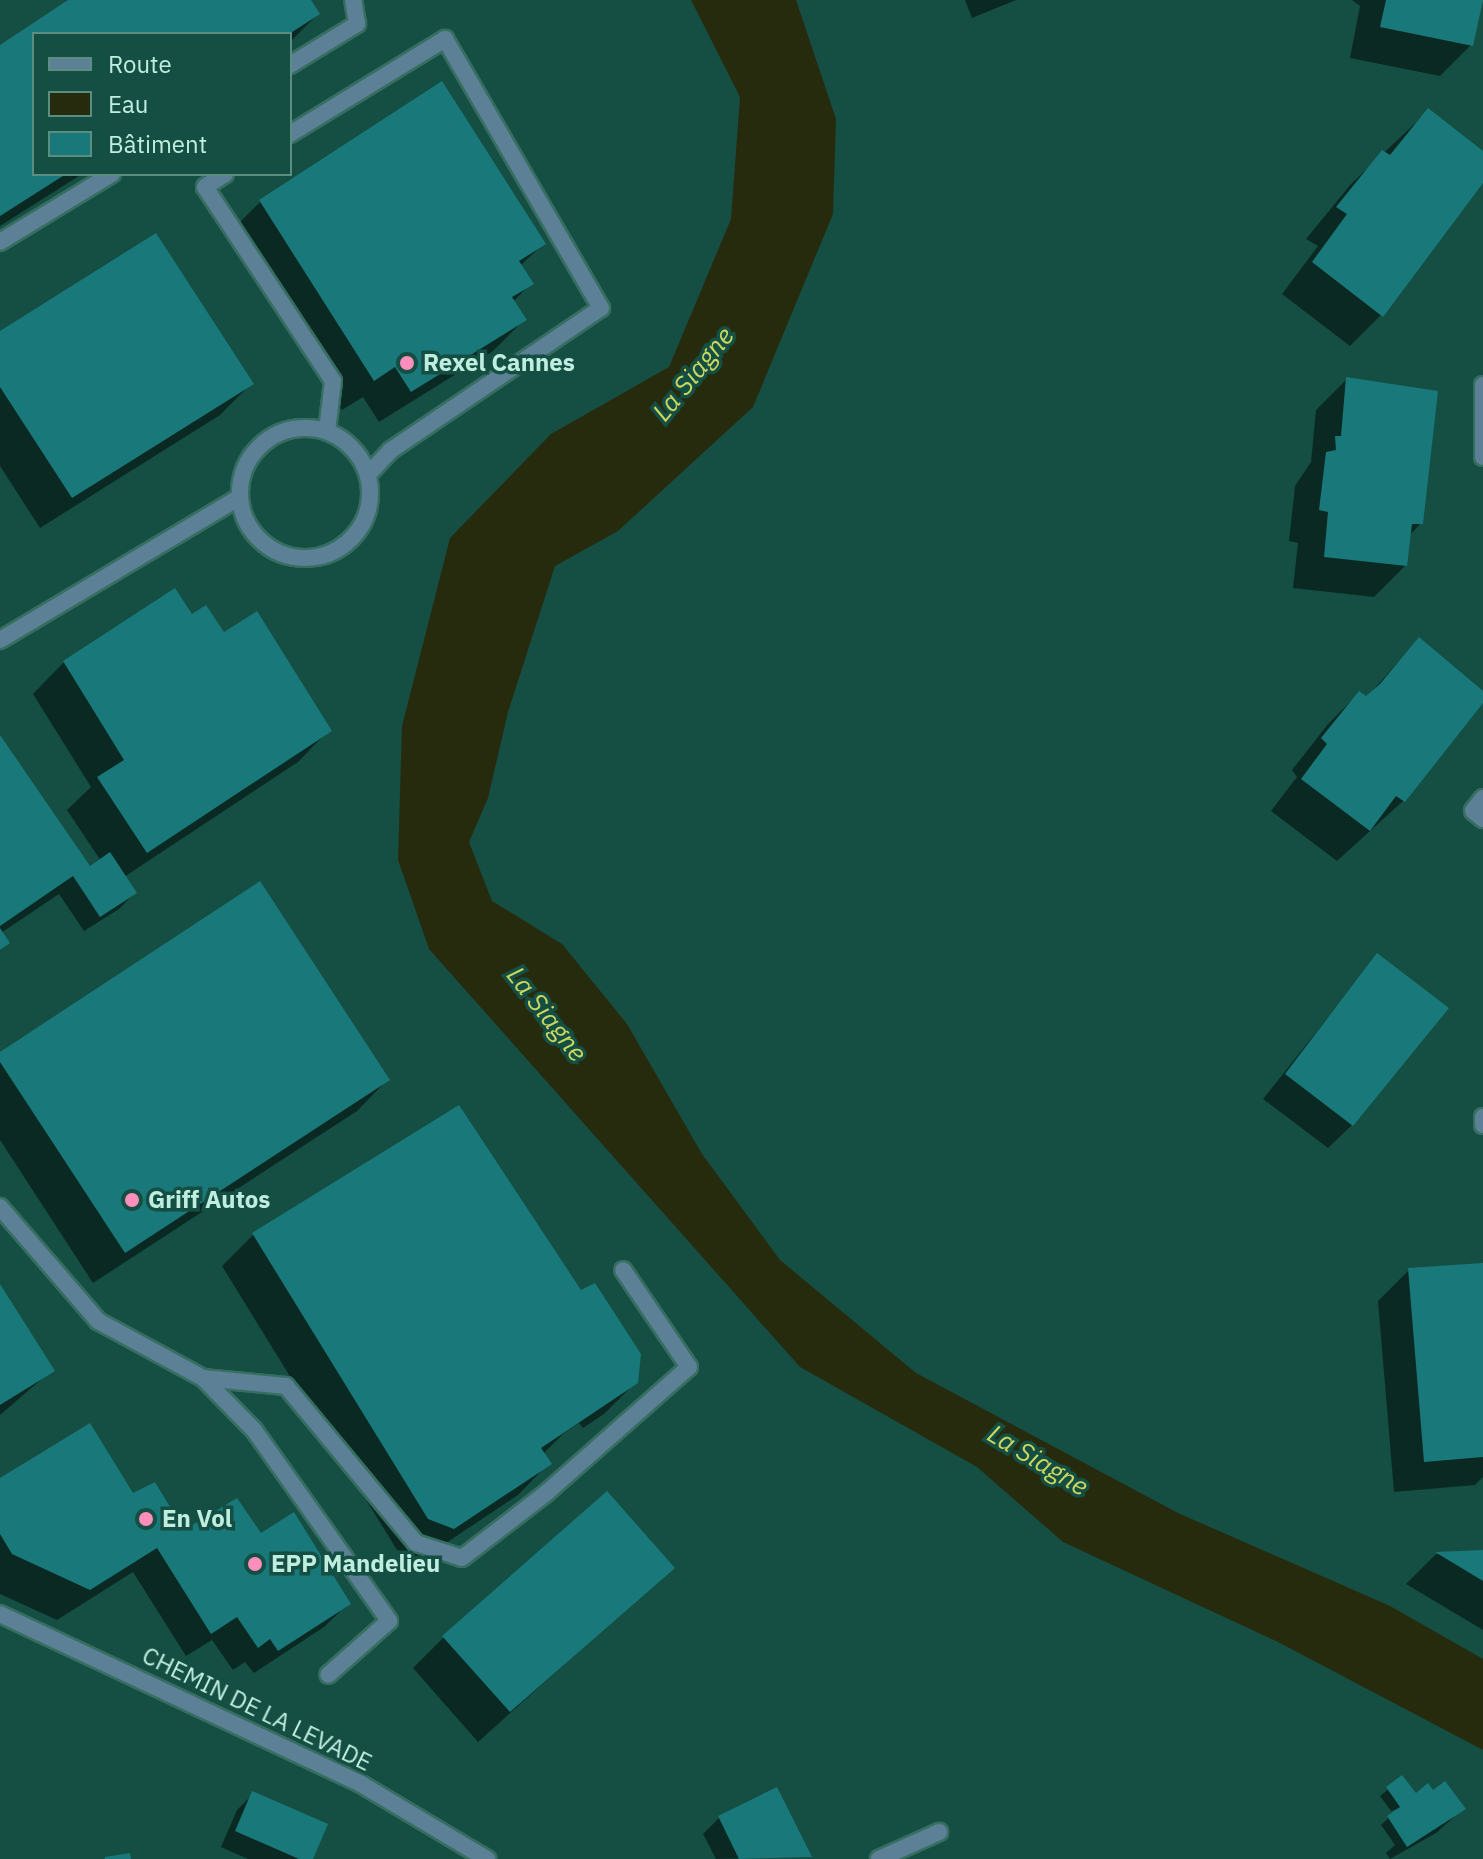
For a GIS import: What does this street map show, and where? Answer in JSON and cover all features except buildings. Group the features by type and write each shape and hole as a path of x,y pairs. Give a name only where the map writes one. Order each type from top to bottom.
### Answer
{"street":[{"path":"292,64 357,24 353,0"},
{"path":"292,133 445,39 601,308 391,450 368,475"},
{"path":"0,242 109,176"},
{"path":"222,176 205,187 333,381 327,431"},
{"path":"1483,385 1483,457"},
{"path":"298,428 327,431 352,448 368,475 370,497 362,524 350,541 316,559 278,554 249,530 238,498 246,462 267,439 298,428"},
{"path":"0,640 238,498"},
{"path":"1483,798 1473,811 1483,819"},
{"path":"1483,1117 1483,1125"},
{"path":"3,1214 98,1321 203,1378 254,1430 389,1621 328,1675"},
{"path":"203,1378 286,1386 416,1543 462,1558 545,1494 689,1367 623,1270"},
{"name":"CHEMIN DE LA LEVADE","path":"0,1614 361,1784 487,1859"},
{"path":"879,1859 939,1832"}],"water":[{"name":"La Siagne","path":"691,0 796,0 836,119 833,214 753,407 618,531 555,566 508,712 488,798 469,842 492,901 562,944 627,1024 702,1154 780,1260 916,1373 1178,1513 1390,1606 1483,1659 1483,1750 1278,1642 1063,1542 977,1467 800,1367 429,949 398,860 402,726 450,538 551,434 669,367 731,219 740,97"}],"place":[{"name":"Rexel Cannes","path":"407,363"},
{"name":"Griff Autos","path":"132,1200"},
{"name":"En Vol","path":"146,1519"},
{"name":"EPP Mandelieu","path":"255,1564"}]}
